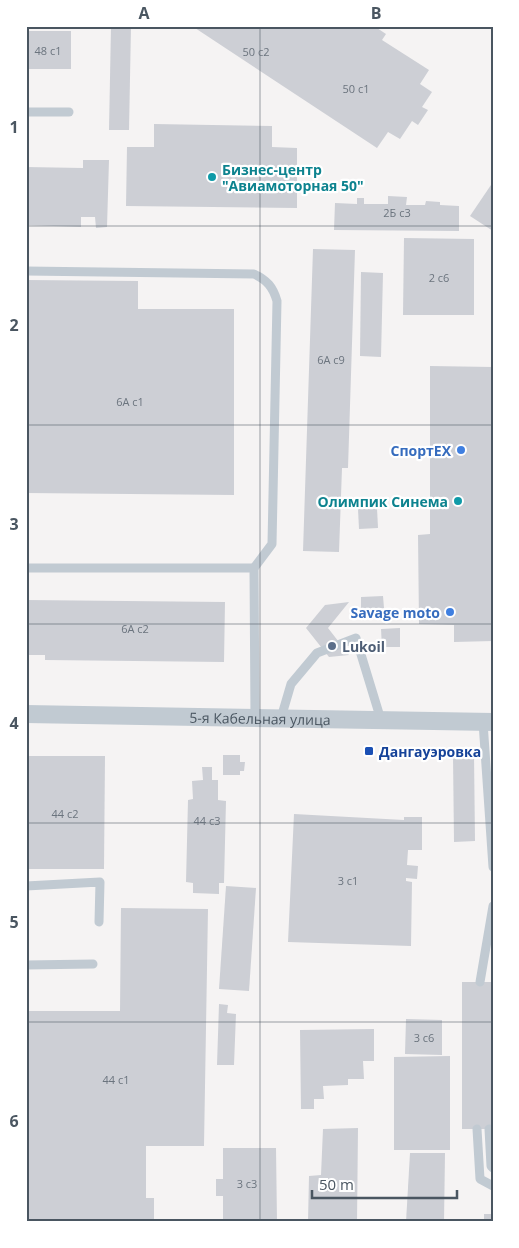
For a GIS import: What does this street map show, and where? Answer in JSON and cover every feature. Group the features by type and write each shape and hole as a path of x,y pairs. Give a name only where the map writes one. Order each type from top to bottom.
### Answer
{"street":[{"name":"5-я Кабельная улица","path":"26,714 488,722"}],"lane":[{"path":"26,112 69,112"},
{"path":"26,271 254,274 264,279 273,289 276,301 272,544 254,568 255,718"},
{"path":"26,568 254,568"},
{"path":"281,718 291,684 317,653 356,638 381,720"},
{"path":"488,722 493,867"},
{"path":"26,886 100,882 99,922"},
{"path":"480,982 493,906"},
{"path":"26,965 93,964"},
{"path":"477,1129 480,1179 493,1186"},
{"path":"489,1129 490,1166 493,1168"}],"building":[{"path":"111,26 131,26 129,130 109,130"},
{"path":"192,26 374,26 386,34 382,40 429,70 420,84 432,92 422,107 428,110 418,125 412,121 400,139 388,132 377,148"},
{"path":"26,31 71,31 71,69 26,69"},
{"name":"Бизнес-центр \"Авиамоторная 50\"","path":"154,124 272,126 272,147 297,148 297,208 126,206 127,147 154,147"},
{"path":"83,160 109,160 107,227 96,228 95,217 81,217 81,227 26,225 26,167 83,168"},
{"path":"493,182 493,231 470,216"},
{"path":"388,196 407,197 406,205 425,205 426,201 440,202 440,205 459,206 459,231 334,230 335,203 357,204 357,198 364,198 364,204 388,204"},
{"path":"404,238 474,239 474,315 403,315"},
{"path":"313,249 355,250 348,468 342,468 339,552 303,551"},
{"path":"361,272 383,273 381,357 360,356"},
{"path":"26,280 138,281 138,309 234,309 234,495 26,493"},
{"name":"СпортEX","path":"430,366 493,367 493,641 454,642 454,625 419,624 418,535 430,534"},
{"path":"377,508 378,528 359,529 358,509"},
{"path":"383,596 384,608 361,609 361,597"},
{"path":"26,600 225,602 224,662 45,660 45,655 26,655"},
{"path":"349,602 328,628 349,655 329,657 306,628 325,605"},
{"path":"400,628 400,647 382,647 381,629"},
{"path":"474,754 475,841 454,842 453,755"},
{"path":"223,755 240,755 240,762 245,762 244,771 240,771 240,775 223,775"},
{"path":"26,756 105,756 104,869 26,869"},
{"path":"202,767 212,767 212,780 218,780 218,800 226,801 224,883 219,883 219,894 193,893 193,883 186,882 188,800 193,799 192,781 203,780"},
{"path":"294,814 404,820 404,817 422,817 422,850 408,850 407,865 418,866 417,879 406,878 406,881 412,882 411,946 288,942"},
{"path":"226,886 256,888 249,991 219,989"},
{"path":"121,908 208,909 204,1146 146,1146 146,1198 154,1198 154,1222 26,1222 26,1011 120,1011"},
{"path":"462,982 493,982 493,1129 462,1129"},
{"path":"219,1004 228,1005 227,1013 236,1014 234,1065 217,1065"},
{"path":"406,1019 442,1020 442,1055 405,1054"},
{"path":"374,1029 374,1061 363,1061 364,1079 348,1079 348,1085 323,1086 324,1099 314,1099 314,1109 301,1109 300,1030"},
{"path":"450,1056 450,1150 394,1150 394,1057"},
{"path":"358,1128 357,1222 308,1222 309,1176 321,1175 323,1129"},
{"path":"223,1148 276,1148 277,1222 223,1222 223,1196 216,1196 216,1179 223,1179"},
{"path":"410,1153 445,1153 444,1222 406,1222"},
{"path":"484,1214 493,1214 493,1222 484,1222"}],"place":[{"name":"Бизнес-центр \"Авиамоторная 50\"","path":"212,177"},
{"name":"СпортEX","path":"461,450"},
{"name":"Олимпик Синема","path":"458,501"},
{"name":"Savage moto","path":"450,612"},
{"name":"Lukoil","path":"332,646"},
{"name":"Дангауэровка","path":"369,751"}]}
